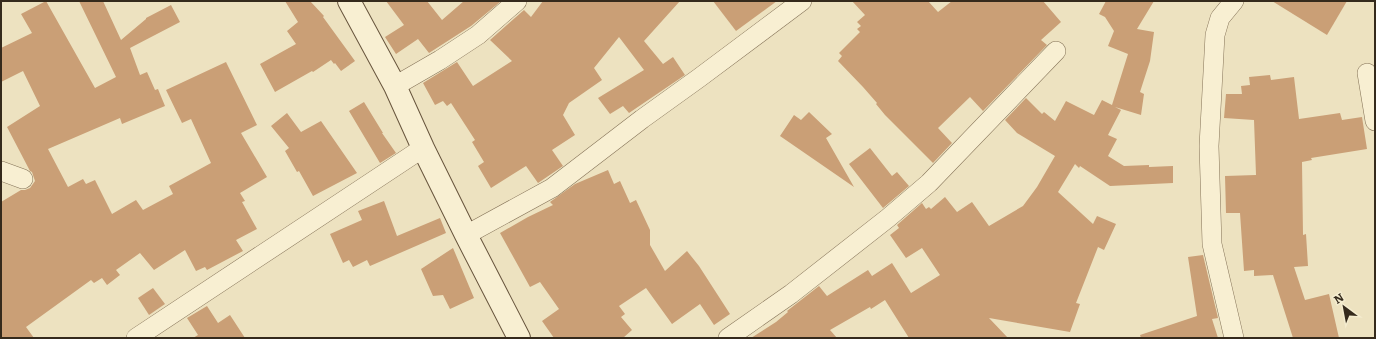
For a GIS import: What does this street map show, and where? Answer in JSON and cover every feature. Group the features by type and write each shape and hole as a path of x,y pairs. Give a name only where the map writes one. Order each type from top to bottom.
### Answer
{"street":[{"path":"349,1 395,86 423,148 519,338"},
{"path":"395,86 440,60 478,35 517,1"},
{"path":"466,235 552,188 642,119 802,1"},
{"path":"1234,1 1220,18 1215,35 1209,146 1212,244 1234,338"},
{"path":"728,338 797,290 888,218 929,183 1056,51"},
{"path":"1367,73 1375,121"},
{"path":"136,338 423,148"},
{"path":"1,171 23,179"}],"building":[{"path":"46,1 95,88 116,77 79,1 103,1 121,40 146,18 171,5 180,22 130,48 140,75 147,72 155,90 158,89 165,106 122,124 120,118 48,149 68,187 83,179 86,184 95,180 112,214 136,200 143,210 173,194 169,186 211,163 191,119 182,123 166,90 226,62 257,125 241,133 267,177 240,193 245,201 242,202 257,229 236,240 243,251 207,270 205,267 196,271 185,250 154,270 140,253 116,270 120,275 107,285 102,278 94,283 91,280 26,327 34,338 1,338 1,202 21,190 30,188 35,181 32,172 30,171 7,127 40,106 23,71 1,82 1,48 32,33 21,14"},
{"path":"285,1 310,1 324,16 323,17 355,61 341,71 331,60 313,72 312,71 275,92 260,64 296,44 287,31 298,22"},
{"path":"386,1 427,1 442,20 464,1 500,2 471,26 429,53 418,39 396,54 385,37 404,25"},
{"path":"543,1 680,1 644,41 663,64 673,57 685,75 629,113 623,106 610,114 598,98 644,70 619,37 594,68 602,80 569,103 563,115 575,135 552,150 563,166 538,183 526,166 491,188 478,166 484,162 472,142 475,140 451,103 447,106 443,101 435,105 423,83 457,62 473,86 512,61 490,40 524,10 531,17"},
{"path":"713,1 777,1 736,31"},
{"path":"852,1 928,1 938,12 952,1 1043,1 1061,22 1041,40 1047,45 983,111 970,97 938,128 952,143 933,163 885,115 876,104 877,103 838,61 842,56 839,53 860,32 857,29 861,26 857,22 865,15"},
{"path":"1106,1 1154,1 1137,29 1154,32 1150,61 1140,92 1144,94 1141,115 1115,107 1121,110 1108,135 1117,139 1108,156 1124,166 1173,166 1173,183 1110,186 1080,166 1079,168 1075,164 1058,192 1093,224 1097,216 1116,224 1104,250 1098,247 1076,303 1080,304 1070,332 989,318 1008,338 909,338 885,300 830,330 837,338 751,338 776,322 788,312 787,311 819,286 827,296 868,270 872,276 892,263 911,293 940,275 922,248 906,258 890,235 899,228 897,225 922,203 926,209 929,207 931,209 945,197 957,212 972,202 989,226 1023,206 1037,187 1055,156 1017,133 1005,120 1026,98 1042,114 1044,112 1055,121 1066,101 1094,115 1102,100 1112,105 1128,54 1108,46 1114,31 1105,17 1099,14"},
{"path":"1272,1 1347,1 1327,35"},
{"path":"1270,75 1271,80 1294,77 1299,119 1340,113 1342,120 1362,117 1367,149 1311,158 1312,160 1302,162 1303,235 1306,234 1308,266 1294,267 1305,300 1329,294 1339,338 1293,338 1273,275 1254,276 1254,270 1244,271 1240,213 1226,213 1225,176 1256,175 1254,120 1224,118 1226,94 1242,94 1241,86 1250,85 1249,77"},
{"path":"364,102 382,133 396,153 380,163 349,111"},
{"path":"809,112 832,134 826,138 854,187 780,136 794,115 801,120"},
{"path":"287,113 301,132 321,121 357,173 313,196 299,171 297,172 285,151 289,148 271,126"},
{"path":"870,148 892,176 897,172 909,186 883,208 849,164"},
{"path":"608,170 614,184 620,181 630,203 636,200 650,230 650,245 665,271 687,251 699,266 730,314 714,325 700,304 672,324 646,288 619,306 625,314 621,317 632,330 623,338 554,338 542,321 559,309 540,282 530,287 500,233 553,205 550,202 575,184"},
{"path":"384,201 397,236 440,218 446,233 370,266 367,260 353,267 349,260 343,263 330,234 362,220 358,211"},
{"path":"453,248 474,298 450,309 443,295 433,296 421,269"},
{"path":"1203,255 1218,318 1212,319 1218,338 1141,338 1140,335 1197,316 1188,257"},
{"path":"153,288 165,304 149,315 138,298"},
{"path":"207,306 218,323 230,315 245,338 193,338 198,335 187,318"}]}
